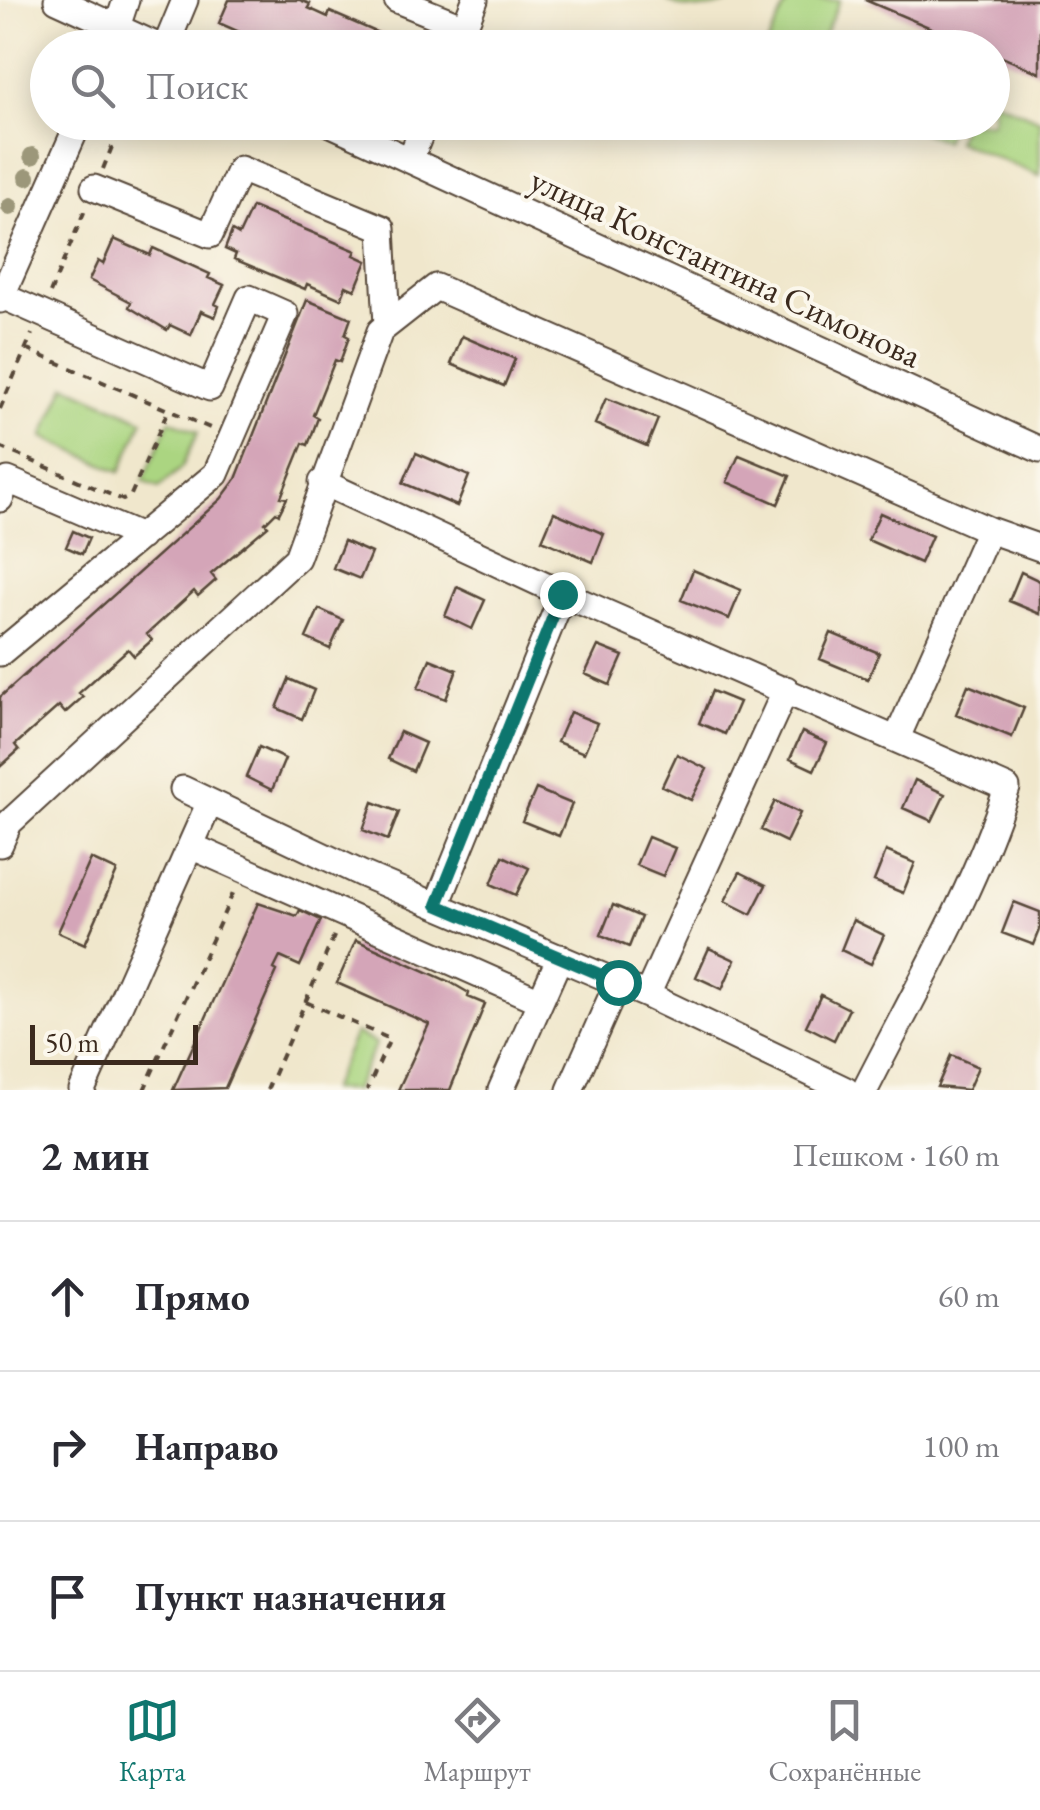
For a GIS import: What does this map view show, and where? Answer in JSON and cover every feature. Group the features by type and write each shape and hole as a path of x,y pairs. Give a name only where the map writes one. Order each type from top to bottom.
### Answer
{"street":[{"path":"57,0 102,30"},
{"path":"115,30 126,0"},
{"path":"171,30 185,0"},
{"path":"397,0 448,30"},
{"path":"463,30 476,0"},
{"path":"71,140 1,298 246,403"},
{"name":"улица Константина Симонова","path":"366,140 1040,450"},
{"path":"410,160 418,140"},
{"path":"94,188 210,236 240,169 382,228 387,325"},
{"path":"0,844 9,823 297,558 380,331 436,287 990,530 1040,548"},
{"path":"0,653 216,474 285,314 249,298 210,388"},
{"path":"0,499 8,480 141,537"},
{"path":"322,482 562,594 1007,788 994,827 955,911 865,1090"},
{"path":"897,738 990,530"},
{"path":"437,905 562,594"},
{"path":"647,995 786,690"},
{"path":"183,789 209,804 647,995 846,1090"},
{"path":"82,1090 209,804"},
{"path":"191,846 540,1001"},
{"path":"500,1090 560,958"},
{"path":"570,1090 618,982"}],"path":[{"path":"0,409 114,140"},
{"path":"26,350 231,438"},
{"path":"0,447 123,500 130,497 168,410"},
{"path":"144,1090 244,870"},
{"path":"267,1090 344,914"},
{"path":"306,1002 390,1039 367,1090"}],"green space":[{"path":"667,0 736,0 701,9"},
{"path":"788,0 840,0 827,30 774,30"},
{"path":"1010,107 1040,120 1040,176 956,141 1010,140"},
{"path":"66,385 143,420 120,472 43,437"},
{"path":"170,420 198,432 182,467 159,488 143,481"},
{"path":"355,1033 376,1043 354,1090 330,1090"}],"building":[{"path":"229,0 300,0 328,17 330,12 372,30 235,30 219,23"},
{"path":"865,0 1040,0 1040,73 1010,60 1010,30 936,30"},
{"path":"252,207 356,251 354,255 367,261 355,290 346,286 341,299 307,284 305,289 234,259 236,254 225,249 232,231 239,235"},
{"path":"114,239 150,255 153,248 210,274 208,278 224,285 215,304 219,306 215,317 201,311 191,335 170,325 167,330 129,307 131,302 89,280 98,261 103,264"},
{"path":"307,300 351,318 345,335 349,337 340,362 335,360 313,415 318,418 281,497 287,498 279,514 276,512 265,523 268,526 211,574 216,580 198,596 194,591 147,634 152,640 134,656 128,649 79,693 83,697 65,713 59,706 15,745 19,750 0,767 0,697 221,499 236,479"},
{"path":"462,336 515,359 504,386 451,364"},
{"path":"606,398 658,419 647,446 595,424"},
{"path":"416,453 469,476 457,506 403,483"},
{"path":"739,455 790,476 778,504 727,482"},
{"path":"554,512 604,534 593,562 542,540"},
{"path":"880,513 932,536 920,563 868,540"},
{"path":"73,531 89,538 82,554 66,547"},
{"path":"344,541 371,553 360,579 333,568"},
{"path":"693,570 741,590 729,619 681,600"},
{"path":"1021,572 1040,581 1040,614 1009,601"},
{"path":"457,587 485,600 472,629 445,616"},
{"path":"319,609 343,620 330,649 306,638"},
{"path":"831,633 879,653 868,679 820,659"},
{"path":"598,646 623,656 610,685 585,674"},
{"path":"430,659 457,670 446,699 418,688"},
{"path":"289,679 314,690 302,719 277,708"},
{"path":"968,685 1024,708 1012,737 956,714"},
{"path":"712,691 739,702 725,734 699,723"},
{"path":"570,712 597,723 584,753 557,742"},
{"path":"400,732 425,743 413,771 388,759"},
{"path":"802,732 827,743 814,770 790,759"},
{"path":"259,747 285,759 272,790 246,777"},
{"path":"677,754 707,769 691,800 662,786"},
{"path":"915,780 945,794 932,821 903,808"},
{"path":"536,789 572,804 559,836 522,821"},
{"path":"775,801 800,813 786,842 761,830"},
{"path":"373,802 399,812 388,840 363,830"},
{"path":"648,837 675,848 663,876 636,865"},
{"path":"886,851 915,863 903,893 874,881"},
{"path":"503,856 529,868 516,895 491,884"},
{"path":"91,859 117,871 85,944 58,932"},
{"path":"740,872 766,885 751,914 725,901"},
{"path":"1014,902 1040,912 1040,930 1034,945 1002,933"},
{"path":"258,903 297,916 300,910 321,920 300,966 280,957 225,1088 173,1090"},
{"path":"613,905 641,917 629,947 601,935"},
{"path":"853,920 884,935 871,964 841,950"},
{"path":"356,940 450,982 469,993 468,997 485,1004 450,1090 398,1090 429,1024 337,983"},
{"path":"709,948 735,960 722,989 696,977"},
{"path":"821,995 849,1009 834,1040 806,1026"},
{"path":"951,1055 978,1067 968,1090 937,1087"}],"route":[{"path":"562,594 437,905 618,982"}]}
